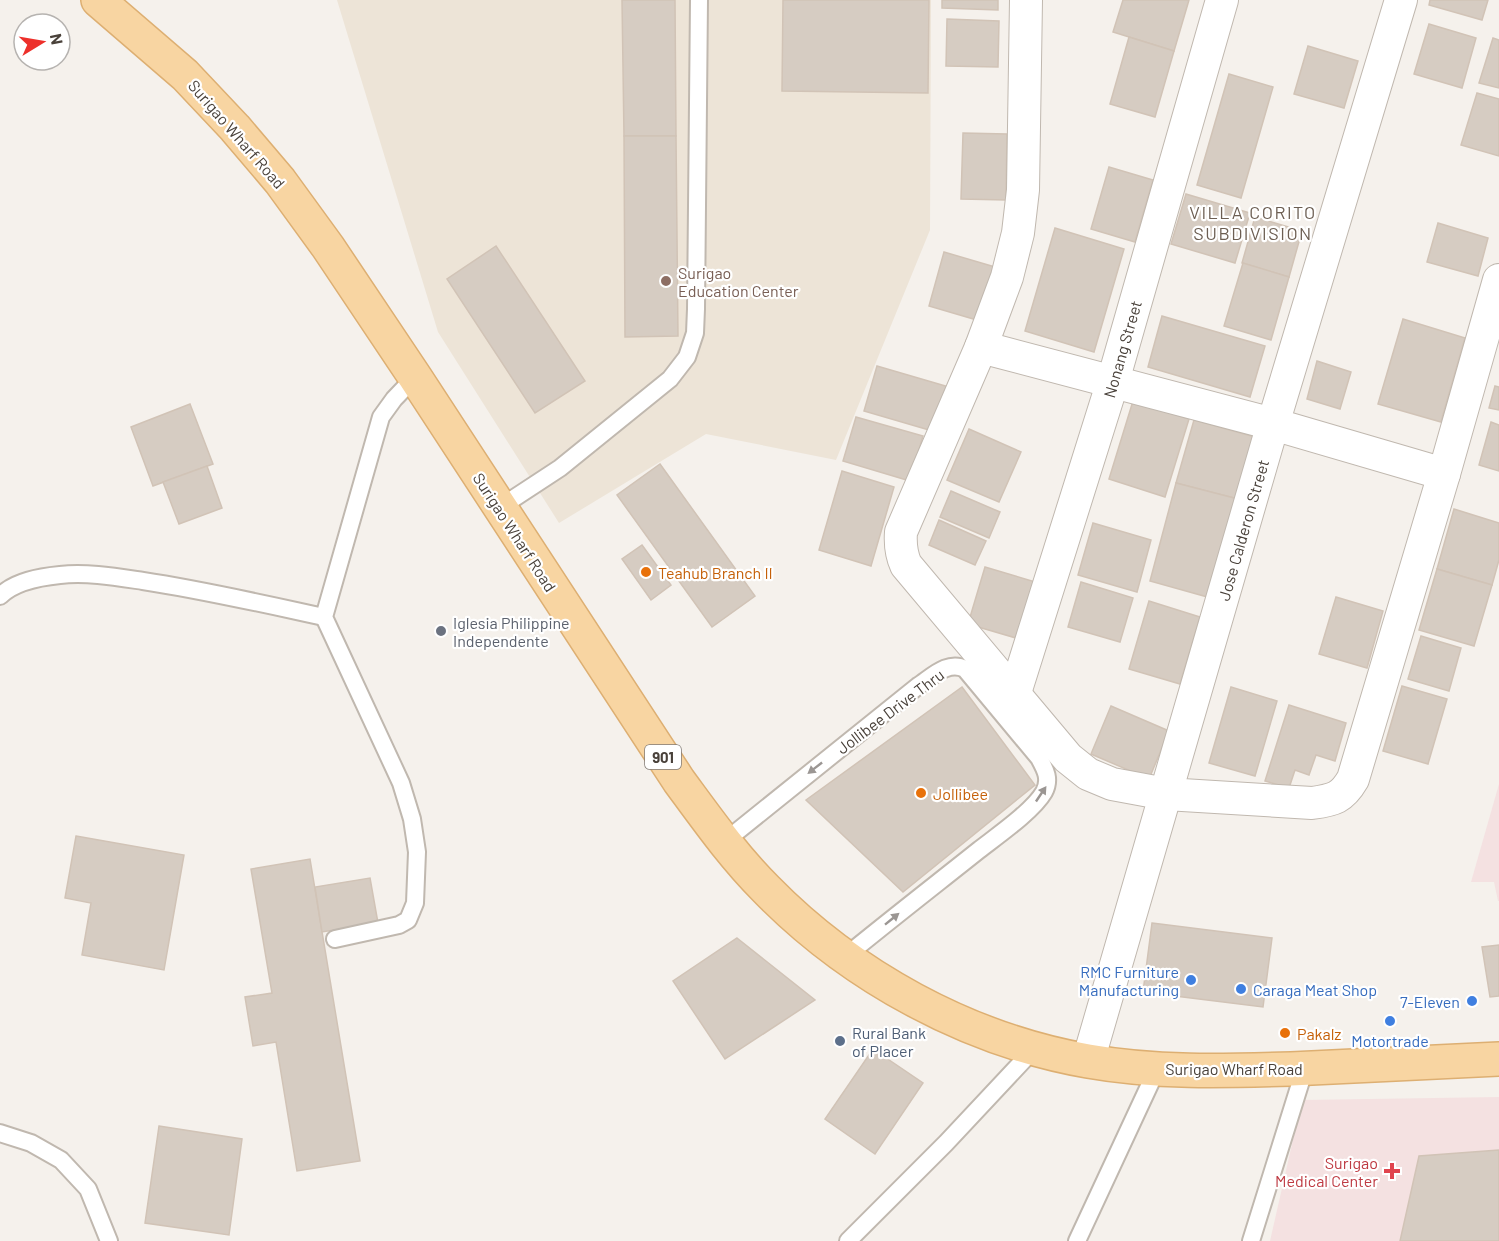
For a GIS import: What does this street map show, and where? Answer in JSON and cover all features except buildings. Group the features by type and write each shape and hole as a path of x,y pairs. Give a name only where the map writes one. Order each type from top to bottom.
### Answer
{"main road":[{"name":"Surigao Wharf Road","path":"98,0 185,75 235,128 280,181 328,247 415,377 679,781 723,842 766,889 813,932 874,975 934,1010 1034,1049 1088,1061 1209,1072 1499,1059"}],"street":[{"path":"1026,0 1023,190 1018,233 1007,277 981,347 901,532 900,543 901,555 906,566 1068,758 1088,774 1112,784 1166,794 1312,803 1330,800 1346,792 1353,779 1499,280"},
{"name":"Nonang Street","path":"1014,696 1113,381 1222,0"},
{"name":"Jose Calderon Street","path":"1088,1061 1273,424 1401,0"},
{"path":"981,347 1273,424 1444,474"}],"lane":[{"path":"499,508 560,468 670,379 687,357 695,333 696,309 699,0"},
{"path":"335,939 399,925 408,920 415,903 417,852 412,819 401,783 324,616 381,417 415,377"},
{"path":"0,596 5,591 32,579 62,574 108,576 165,584 324,616"},
{"name":"Jollibee Drive Thru","path":"723,842 918,686 948,667 958,665 965,669 1039,758 1047,774 1044,792 1001,833 846,956"},
{"path":"848,1241 946,1143 1034,1049"},
{"path":"1251,1241 1305,1068"},
{"path":"1077,1241 1157,1069"},
{"path":"0,1132 31,1143 61,1160 88,1189 109,1241"}],"shaded area":[{"name":"Surigao Education Center","path":"337,0 931,0 930,230 836,460 706,434 559,523 438,332"},
{"path":"1499,784 1498,901 1494,882 1471,882"},
{"name":"Surigao Medical Center","path":"1499,1097 1499,1241 1270,1241 1302,1100"}],"place":[{"name":"Surigao Education Center","path":"666,281"},
{"name":"Teahub Branch II","path":"646,572"},
{"name":"Iglesia Philippine Independente","path":"441,631"},
{"name":"Jollibee","path":"921,793"},
{"name":"RMC Furniture Manufacturing","path":"1191,980"},
{"name":"Caraga Meat Shop","path":"1241,989"},
{"name":"7-Eleven","path":"1472,1001"},
{"name":"Motortrade","path":"1390,1021"},
{"name":"Pakalz","path":"1285,1033"},
{"name":"Rural Bank of Placer","path":"840,1041"},
{"name":"Surigao Medical Center","path":"1392,1171"}],"district":[{"name":"VILLA CORITO SUBDIVISION","path":"1253,222"}]}
